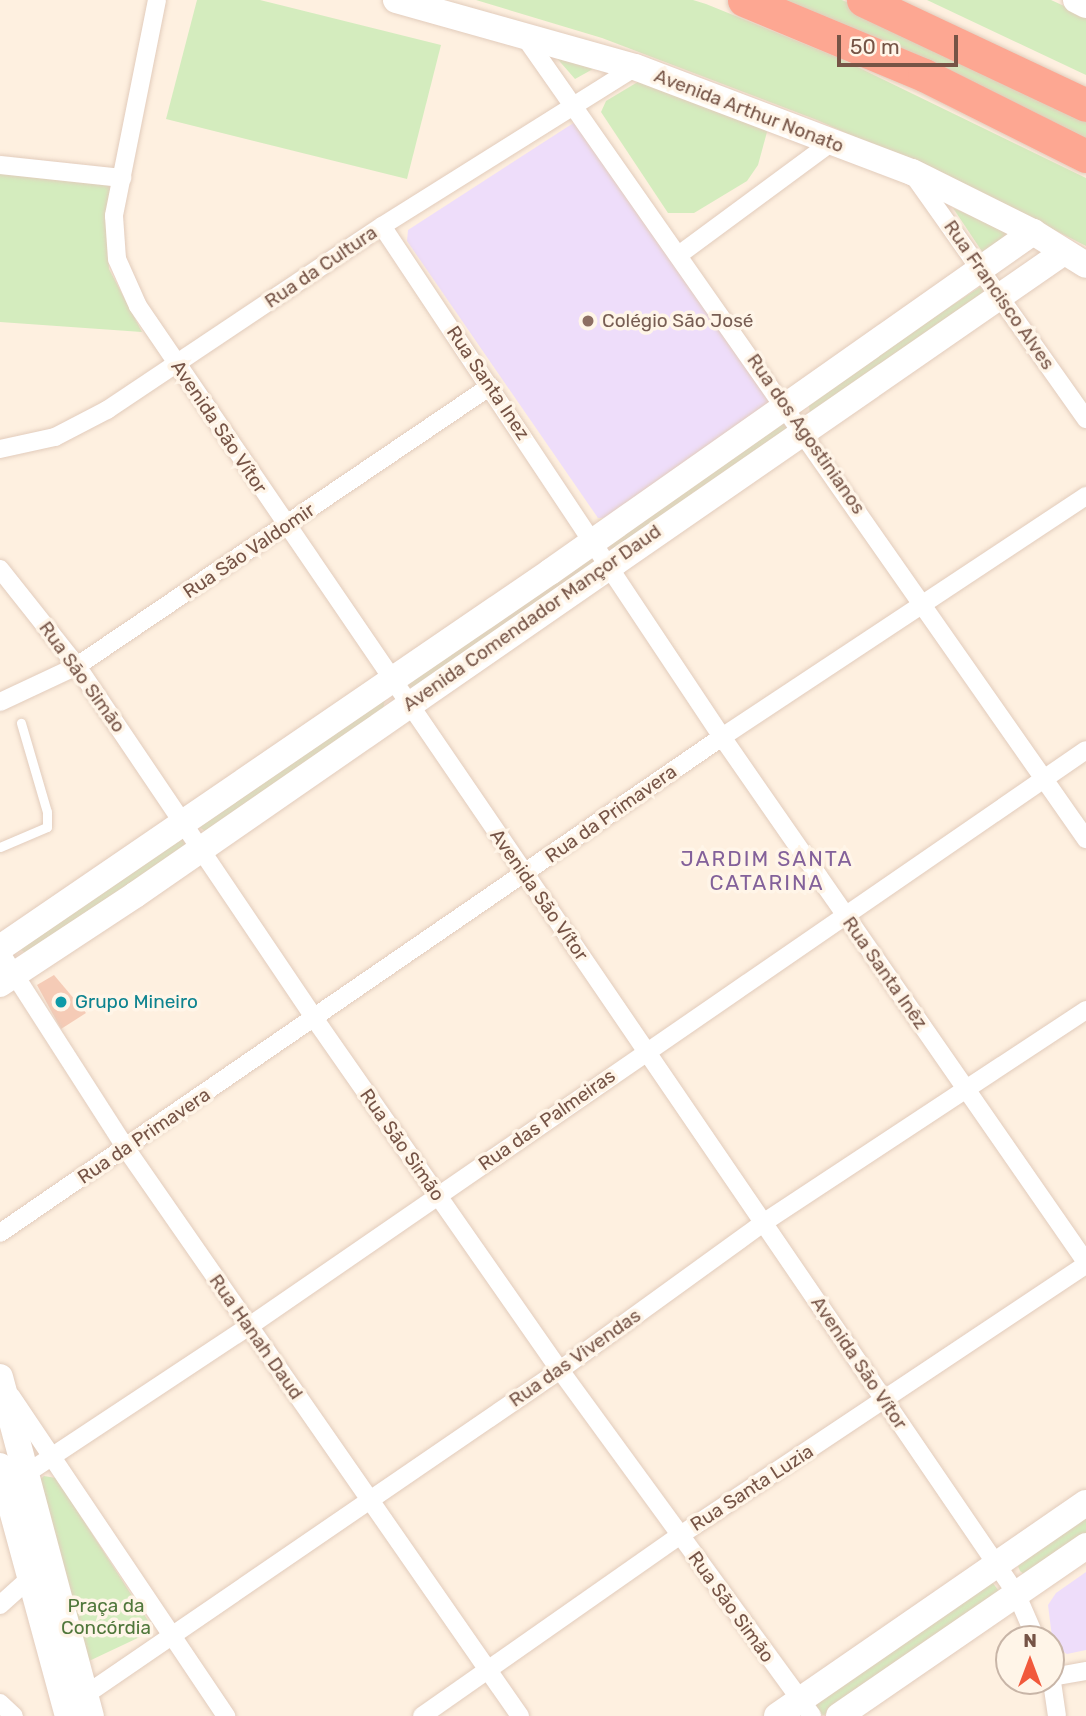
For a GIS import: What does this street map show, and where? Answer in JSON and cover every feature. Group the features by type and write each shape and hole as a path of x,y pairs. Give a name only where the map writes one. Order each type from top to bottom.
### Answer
{"highway":[{"path":"744,0 924,75 1086,156"},
{"path":"863,0 1006,65 1086,105"},
{"path":"1006,65 1086,94"}],"street":[{"name":"Avenida São Vítor","path":"157,0 114,216 117,259 138,306 996,1563 1016,1593 1030,1625"},
{"name":"Avenida Arthur Nonato","path":"396,0 522,32 635,67 912,172 1033,232 1075,258"},
{"path":"1076,0 1086,5"},
{"name":"Rua dos Agostinianos","path":"522,32 804,431 1086,839"},
{"name":"Rua da Cultura","path":"0,449 55,437 107,410 382,226 573,103 635,67"},
{"path":"680,254 832,142"},
{"path":"0,164 122,178"},
{"name":"Rua Francisco Alves","path":"912,172 1086,419"},
{"name":"Rua Santa Inez","path":"382,226 595,540"},
{"name":"Avenida Comendador Mançor Daud","path":"0,950 391,678 595,540 1033,232"},
{"name":"Avenida Comendador Mançor Daud","path":"8,979 200,850 609,563 1002,297 1075,258"},
{"name":"Rua São Valdomir","path":"0,702 76,666 287,527 490,386"},
{"name":"Rua da Primavera","path":"0,1233 127,1150 722,737 1086,496"},
{"name":"Rua Santa Inêz","path":"595,540 722,737 1086,1264"},
{"name":"Rua São Simão","path":"0,569 76,666 438,1196 679,1536 806,1708"},
{"name":"Rua das Palmeiras","path":"10,1476 52,1460 1086,750"},
{"name":"Rua Hanah Daud","path":"0,950 8,979 520,1716"},
{"name":"Rua das Vivendas","path":"73,1710 370,1498 560,1370 764,1223 968,1091 1086,1010"},
{"name":"Rua Santa Luzia","path":"422,1716 679,1536 1086,1264"},
{"path":"1,1379 52,1460 226,1716"},
{"path":"1,1379 10,1476 30,1577 73,1710"},
{"path":"10,1476 73,1710"},
{"path":"777,1716 806,1708 996,1563 1086,1503"},
{"path":"839,1716 1086,1546"},
{"path":"0,1605 30,1577"},
{"path":"1065,1674 1086,1671"},
{"path":"1054,1695 1057,1716"},
{"path":"0,1703 14,1716"}],"lane":[{"path":"0,847 47,827 47,812 21,723"}],"shaded area":[{"name":"Colégio São José","path":"575,122 770,402 608,518 598,518 407,241 408,230"},
{"path":"1086,1572 1086,1650 1065,1653 1065,1625 1050,1625 1048,1605 1056,1593"}],"green space":[{"path":"197,0 260,0 441,45 407,179 166,119"},
{"path":"476,0 693,0 706,4 839,58 1086,178 1086,246 994,199 817,120 602,38"},
{"path":"782,0 842,0 911,30 1086,115 1086,140"},
{"path":"927,0 1051,0 1086,16 1086,75"},
{"path":"555,56 593,69 575,79"},
{"path":"641,80 762,122 767,132 758,165 747,181 694,213 668,213 601,112 606,101"},
{"path":"0,171 113,184 106,211 109,269 142,332 0,322"},
{"path":"953,208 1006,231 1008,238 985,256"},
{"path":"980,287 987,295 810,413 808,400"},
{"path":"783,423 791,432 614,550 609,547 606,542"},
{"path":"593,556 595,562 416,690 405,683"},
{"path":"385,699 383,710 205,831 199,827"},
{"path":"172,834 186,840 184,847 27,954 20,949"},
{"name":"Praça da Concórdia","path":"44,1476 56,1478 149,1622 142,1636 89,1661 35,1483"},
{"path":"1086,1514 1086,1535 1025,1575 1020,1571 1018,1566"},
{"path":"992,1582 1002,1595 824,1715 817,1713 813,1706"}],"building":[{"name":"Grupo Mineiro","path":"54,975 86,1013 61,1029 37,985"}],"place":[{"name":"Colégio São José","path":"588,321"},
{"name":"Grupo Mineiro","path":"61,1002"}],"district":[{"name":"JARDIM SANTA CATARINA","path":"767,871"}]}
